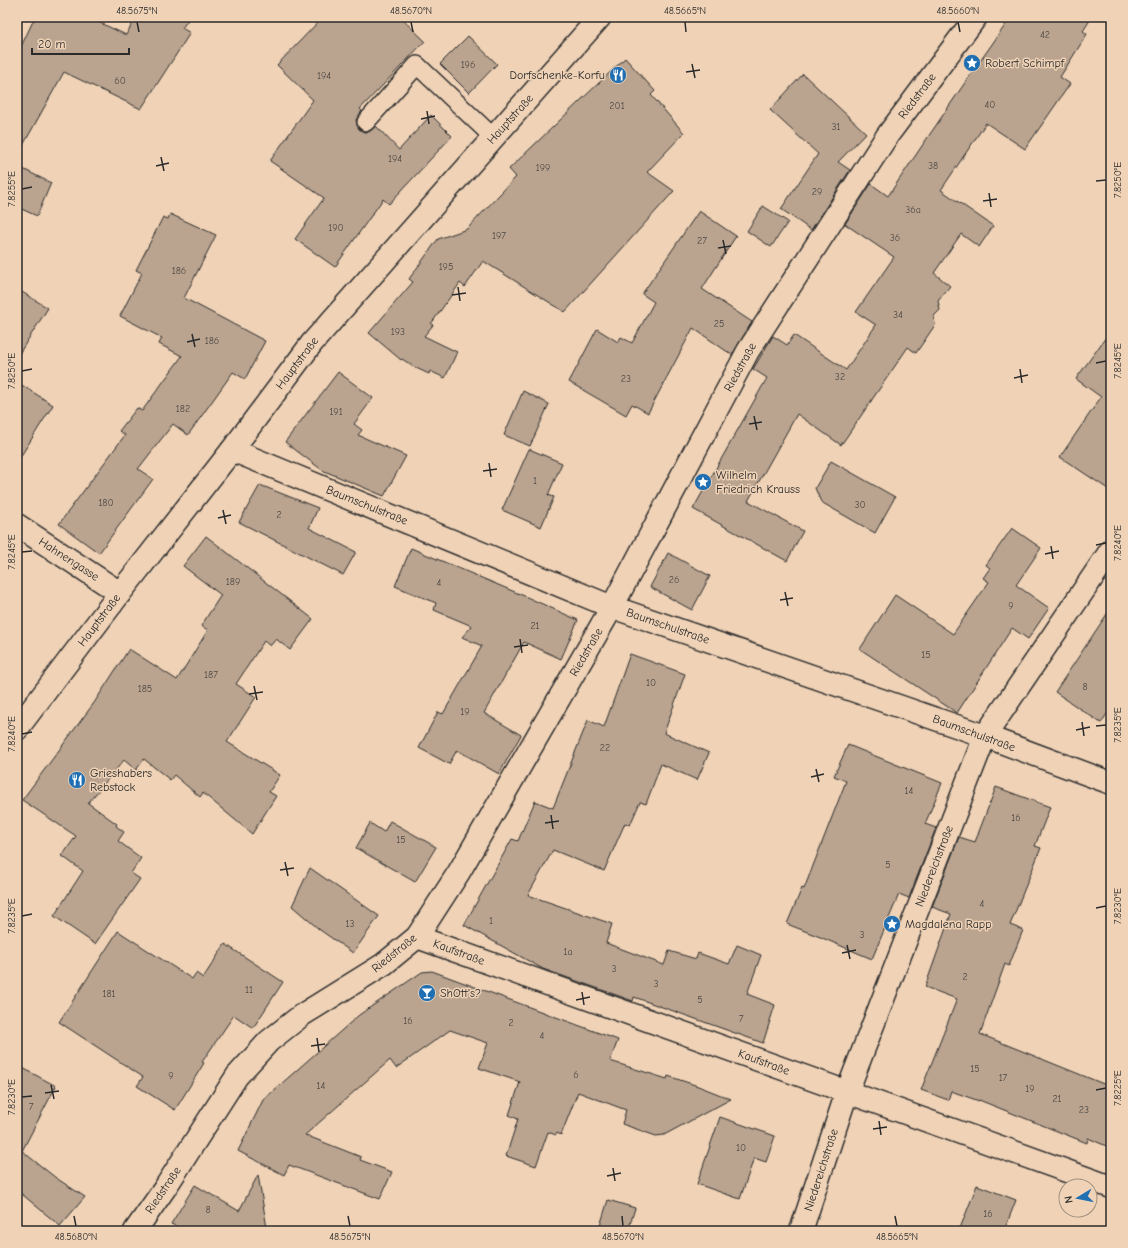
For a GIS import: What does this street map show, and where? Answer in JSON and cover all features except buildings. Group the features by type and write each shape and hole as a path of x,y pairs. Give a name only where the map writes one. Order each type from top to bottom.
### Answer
{"street":[{"name":"Hauptstraße","path":"17,729 120,592 232,450 312,343 600,17"},
{"name":"Riedstraße","path":"135,1231 165,1188 237,1076 269,1041 302,1015 384,964 417,937 459,872 612,607 748,351 887,136 976,17"},
{"name":"Baumschulstraße","path":"232,450 612,607 985,736 1111,783"},
{"name":"Hahnengasse","path":"17,525 120,592"},
{"name":"Niedereichstraße","path":"801,1231 847,1092 985,736 1111,550"},
{"name":"Kaufstraße","path":"417,937 1111,1187"}],"lane":[{"path":"366,122 416,65 493,137"}],"place":[{"name":"Robert Schimpf","path":"972,63"},
{"name":"Dorfschenke-Korfu","path":"618,75"},
{"name":"Wilhelm Friedrich Krauss","path":"703,482"},
{"name":"Grieshabers Rebstock","path":"77,780"},
{"name":"Magdalena Rapp","path":"892,924"},
{"name":"ShOtt's?","path":"427,993"}]}
